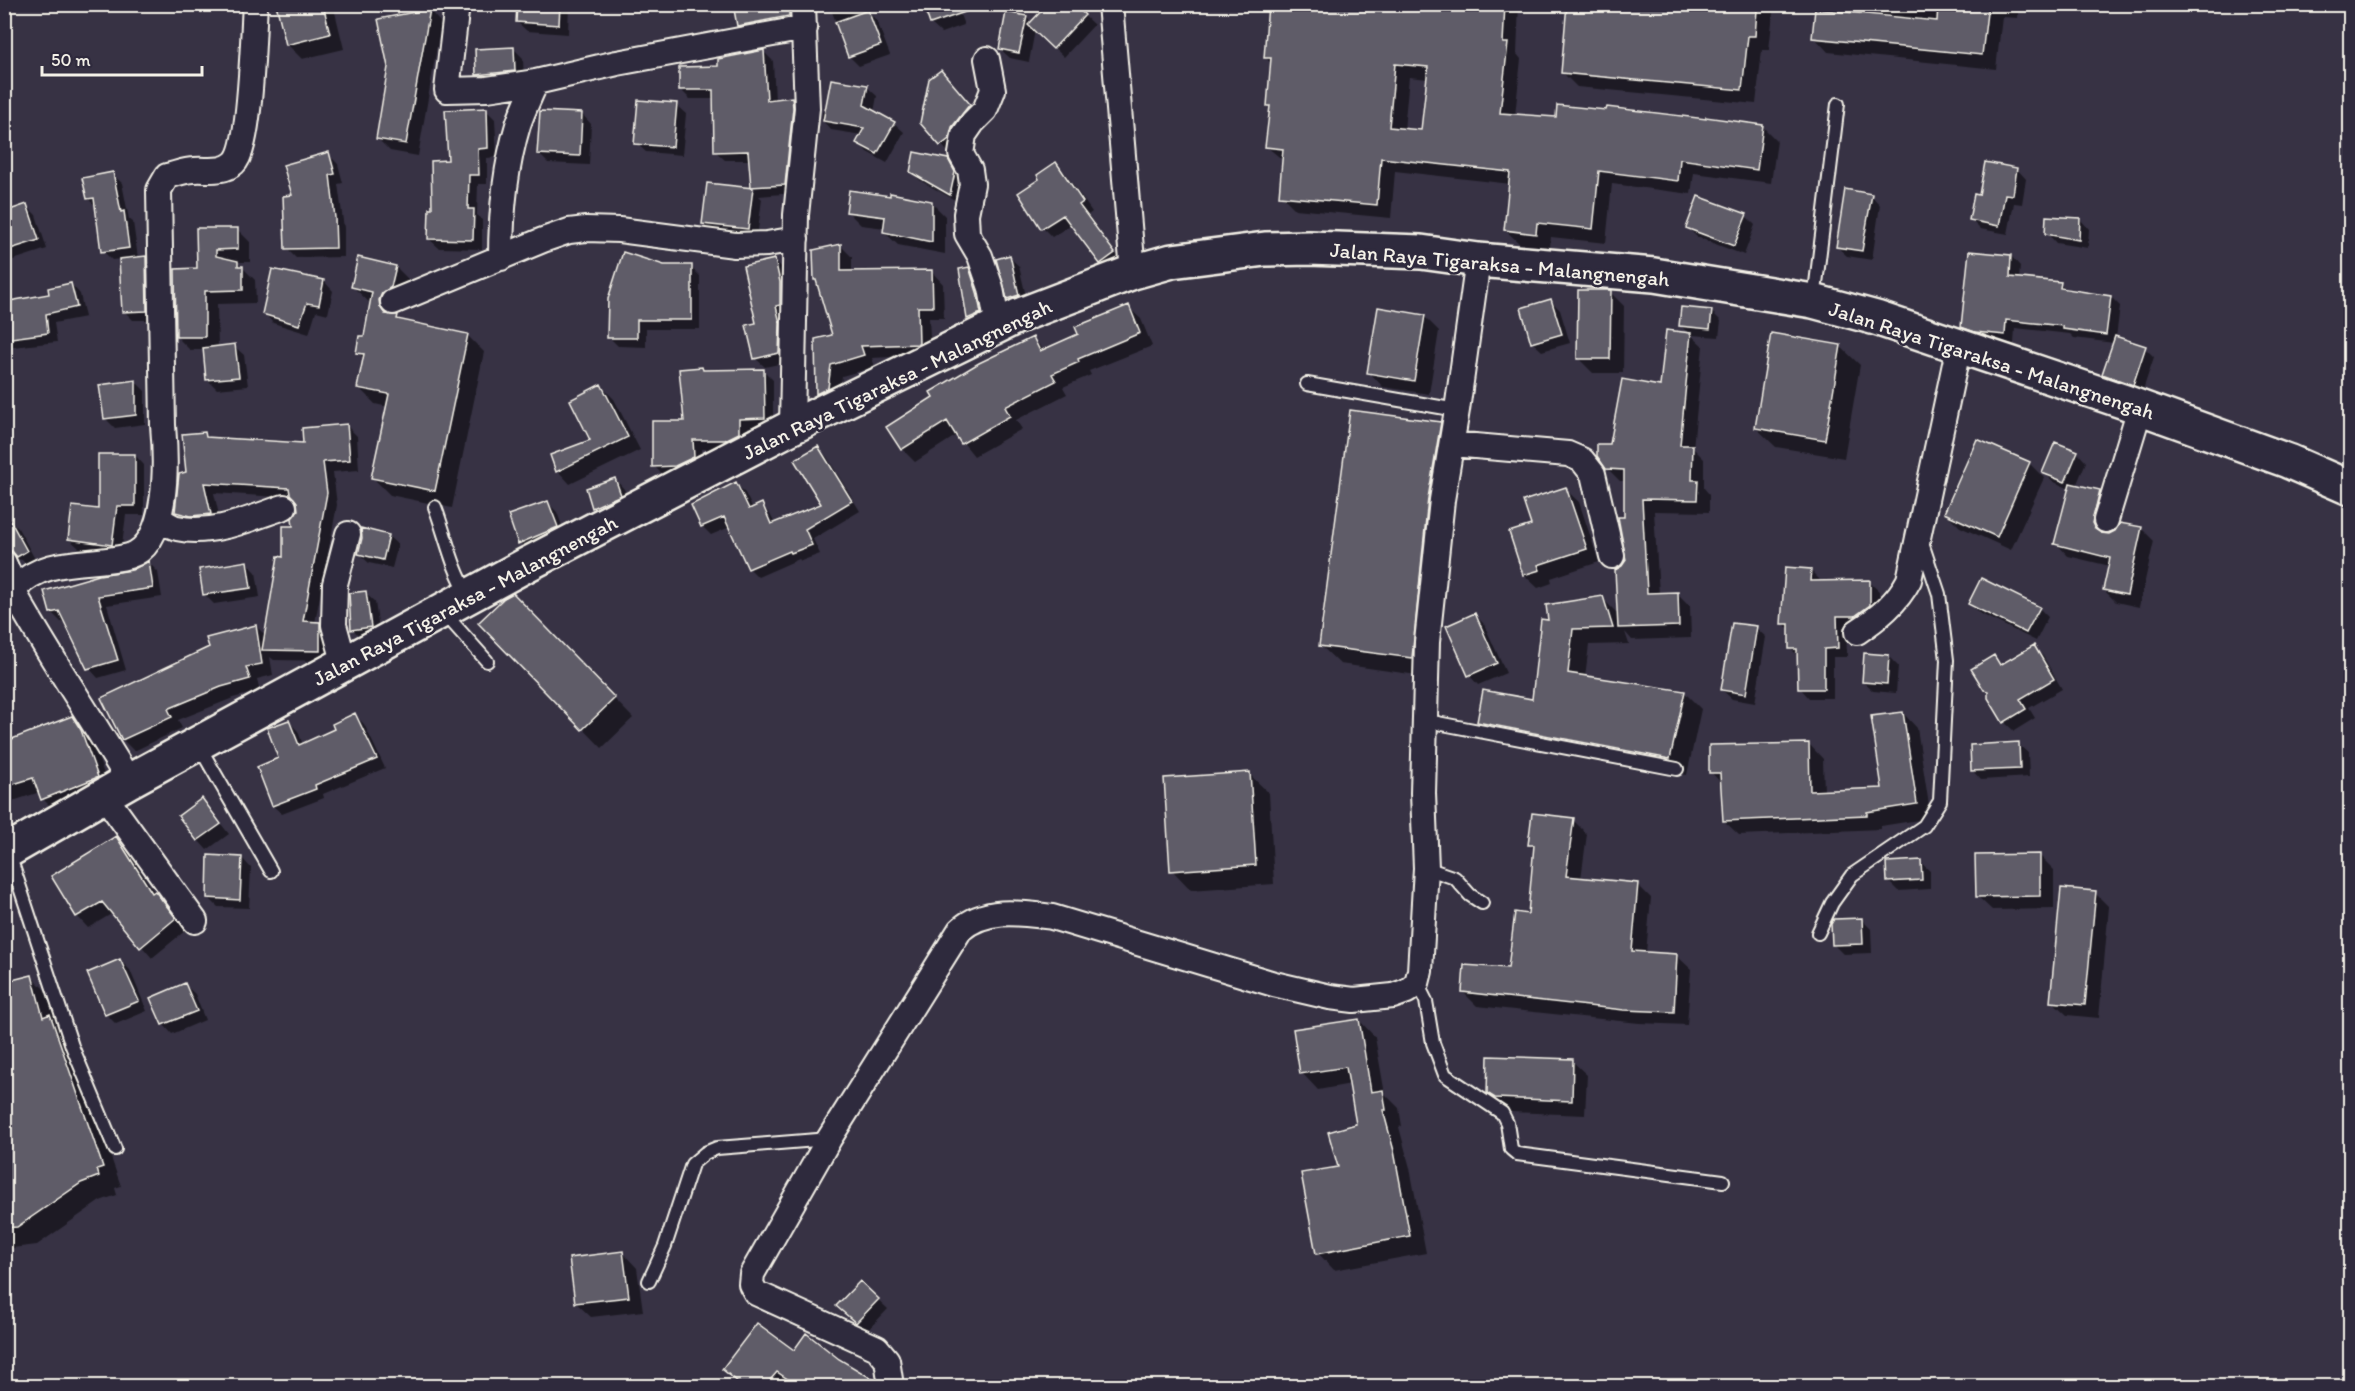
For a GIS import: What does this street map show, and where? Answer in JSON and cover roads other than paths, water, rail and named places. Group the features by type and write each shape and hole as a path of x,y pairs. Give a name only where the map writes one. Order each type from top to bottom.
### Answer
{"main road":[{"name":"Jalan Raya Tigaraksa - Malangnengah","path":"6,852 116,788 526,565 792,427 1018,316 1133,272 1172,261 1265,249 1309,248 1420,252 1478,260 1654,275 1813,302 1876,318 1959,345 2288,461 2350,488"}],"street":[{"path":"15,588 25,578 59,565 130,556 141,550 160,519 166,454 163,425 159,190 167,176 192,170 220,170 233,164 240,154 246,127 255,4"},
{"path":"457,4 447,90 487,89 536,82 804,16 807,108 796,215 792,427"},
{"path":"1110,4 1133,272"},
{"path":"987,59 993,90 985,110 964,135 961,153 970,170 972,184 966,214 967,234 980,256 991,288 998,327"},
{"path":"501,258 501,218 507,174 518,124 536,82"},
{"path":"393,302 569,231 619,230 735,245 768,244 796,239"},
{"path":"891,1386 887,1360 878,1348 756,1293 751,1284 752,1274 829,1139 960,930 970,921 986,916 1023,913 1052,917 1274,984 1330,997 1354,1000 1379,999 1407,992 1417,983 1420,971 1426,868 1424,793 1427,642 1442,500 1478,260"},
{"path":"1857,632 1879,617 1904,590 1910,580 1959,345"},
{"path":"2106,520 2139,408"},
{"path":"1452,444 1568,454 1582,460 1593,474 1612,556"},
{"path":"160,519 176,528 207,530 241,522 284,507"},
{"path":"345,665 334,625 335,584 348,534"},
{"path":"4,563 15,588 16,598 48,654 93,721 116,788 195,921"}],"lane":[{"path":"1813,302 1838,104"},
{"path":"1307,384 1457,410"},
{"path":"435,507 458,579 457,604 487,661"},
{"path":"1818,933 1832,903 1852,875 1924,826 1940,801 1947,660 1939,594 1920,537"},
{"path":"1427,721 1677,769"},
{"path":"199,744 271,871"},
{"path":"6,852 72,1046 115,1149"},
{"path":"1426,868 1455,878 1470,895 1482,903"},
{"path":"1417,983 1426,1001 1433,1043 1444,1075 1502,1113 1507,1123 1511,1149 1517,1154 1724,1181"},
{"path":"649,1281 665,1246 692,1164 705,1153 717,1148 829,1139"}]}
